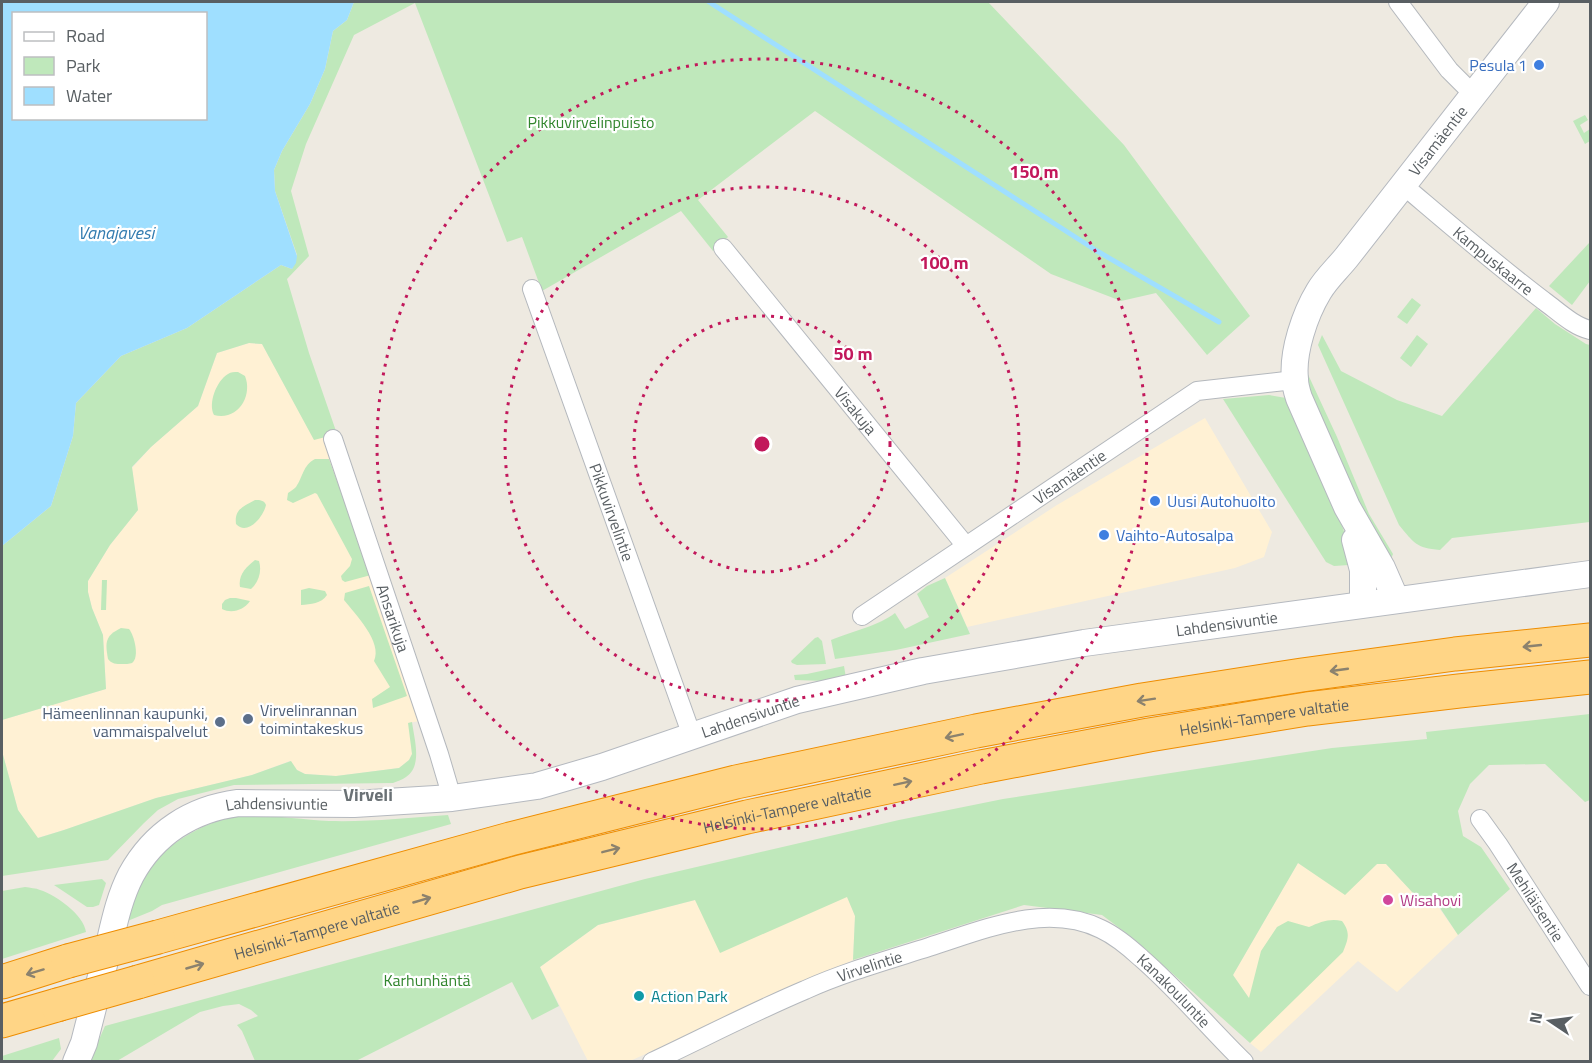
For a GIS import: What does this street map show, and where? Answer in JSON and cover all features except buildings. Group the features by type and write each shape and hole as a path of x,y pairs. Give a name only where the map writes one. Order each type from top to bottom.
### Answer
{"highway":[{"path":"2,982 510,838 736,782 976,731 1142,700 1455,654 1590,640"},
{"name":"Helsinki-Tampere valtatie","path":"2,1021 520,872 747,817 969,769 1149,735 1307,710 1590,677"}],"main road":[{"name":"Visamäentie","path":"1396,600 1382,568 1347,507 1299,398 1294,380 1295,362 1303,326 1320,290 1546,2"},
{"name":"Visamäentie","path":"1347,507 1364,570 1363,604"},
{"name":"Lahdensivuntie","path":"76,1062 84,1043 120,901 124,873 162,836 201,811 238,803 354,804 452,798 537,786 602,767 797,700 923,671 1084,643 1590,574"}],"street":[{"path":"1398,2 1449,70 1473,94"},
{"name":"Kampuskaarre","path":"1403,185 1523,285 1569,319 1590,330"},
{"name":"Visakuja","path":"723,248 966,546"},
{"name":"Pikkuvirvelintie","path":"532,289 692,736"},
{"name":"Visamäentie","path":"862,616 1197,391 1294,380"},
{"name":"Ansarikuja","path":"333,439 452,798"},
{"name":"Mehiläisentie","path":"1480,819 1590,986"},
{"name":"Virvelintie","path":"652,1062 806,989 978,931 1022,920 1047,918 1071,920 1099,928"},
{"name":"Kanakouluntie","path":"1099,928 1112,934 1152,967 1244,1062"}],"shaded area":[{"path":"249,343 262,344 314,439 337,434 434,718 409,723 412,754 409,760 399,768 336,776 305,774 297,770 290,761 252,775 156,798 37,838 18,810 2,751 2,720 106,689 103,635 92,608 88,581 110,545 138,510 132,468 151,447 198,406 217,353"},
{"path":"1205,418 1272,532 1264,557 1235,568 967,627 945,578 1057,505"},
{"path":"1298,863 1345,894 1377,864 1386,864 1413,893 1437,905 1458,935 1397,992 1358,961 1261,1052 1250,1043 1263,1019 1233,975"},
{"path":"847,896 855,916 853,960 630,1061 588,1061 540,967 598,925 695,900 807,913"}],"green space":[{"name":"Pikkuvirvelinpuisto","path":"354,2 988,2 1124,145 1250,316 1207,355 1156,293 1121,301 1051,274 815,111 698,200 728,237 713,251 681,211 542,291 522,237 507,242 415,3 354,35 306,144 291,191 309,256 287,279 337,434 314,440 262,344 249,343 217,353 198,406 132,467 138,510 110,545 88,581 92,608 103,635 106,689 2,720 2,546 51,506 73,436 76,403 121,356 187,328 281,265 292,269 297,255 275,191 274,170 282,151 310,104 325,69 333,31 347,20"},
{"path":"1585,115 1588,120 1580,125 1584,133 1590,129 1590,141 1585,144 1573,121"},
{"path":"1590,242 1590,281 1572,305 1549,286"},
{"path":"1412,298 1421,305 1407,324 1397,317"},
{"path":"1536,308 1555,324 1590,345 1590,522 1452,538 1440,550 1420,546 1399,525 1318,345 1322,335 1341,371 1397,400 1442,416"},
{"path":"1417,335 1428,344 1411,367 1400,358"},
{"path":"1302,368 1305,368 1337,437 1369,514 1393,554 1391,559 1324,442"},
{"path":"238,372 245,376 247,384 242,405 230,414 214,415 212,405 217,387 228,374"},
{"path":"1269,395 1292,399 1319,461 1351,551 1349,565 1334,566 1326,562 1223,399"},
{"path":"315,459 329,459 371,575 345,582 342,580 341,576 350,566 352,559 317,494 293,503 287,500 288,493 296,487 306,468"},
{"path":"255,500 263,501 266,505 262,515 250,527 240,527 236,524 238,511"},
{"path":"255,560 259,561 260,569 256,583 251,589 240,587 243,572"},
{"path":"945,578 970,634 896,650 835,659 831,640 873,625 895,613 905,629 929,617 917,594 927,586"},
{"path":"102,580 107,580 106,610 101,610"},
{"path":"369,586 407,696 373,708 372,699 390,687 374,661 375,645 371,637 361,620 344,600 345,593"},
{"path":"309,588 325,591 327,595 319,602 301,605 301,590"},
{"path":"230,598 250,601 237,610 222,609 222,604"},
{"path":"121,628 129,629 133,636 136,656 131,663 116,664 108,659 107,640"},
{"path":"818,637 822,641 826,664 797,665 792,663 791,661"},
{"path":"844,666 846,678 825,681 795,680 794,675"},
{"name":"Karhunhäntä","path":"1590,714 1590,800 1585,802 1545,764 1489,765 1470,784 1458,811 1463,836 1481,847 1510,889 1458,935 1438,905 1413,893 1386,864 1377,864 1345,895 1298,863 1233,975 1249,998 1261,951 1277,927 1288,921 1309,927 1329,920 1342,921 1347,929 1347,940 1343,952 1250,1043 1134,939 1102,915 1024,905 853,960 855,916 847,897 720,953 695,900 598,925 540,967 559,1006 532,1020 512,982 356,1061 255,1061 237,1025 258,1016 239,1004 200,1012 117,1061 89,1062 105,1026 645,879 899,820 1003,799 1332,748 1427,739 1426,732"},
{"path":"412,722 416,751 414,766 406,777 393,783 234,785 178,799 158,810 108,860 2,876 2,751 18,810 38,838 156,798 252,775 291,761 297,770 305,774 336,776 399,768 409,760 412,754 408,723"},
{"path":"448,815 451,824 162,905 125,922 134,887 144,871 182,838 198,829 228,818 274,816 344,821"},
{"path":"102,879 106,883 99,905 93,907 87,907 54,885"},
{"path":"25,887 38,889 61,901 80,919 86,932 2,959 2,891"},
{"path":"59,1038 61,1049 52,1061 2,1061 2,1056"}],"water":[{"name":"Vanajavesi","path":"2,2 354,2 347,20 333,31 325,69 310,104 282,151 274,170 275,191 297,256 296,263 292,269 281,265 187,328 121,356 76,403 73,436 51,506 2,546"}],"waterway":[{"path":"709,2 1097,251 1219,322"}],"place":[{"name":"Pesula 1","path":"1539,65"},
{"name":"Uusi Autohuolto","path":"1155,501"},
{"name":"Vaihto-Autosalpa","path":"1104,535"},
{"name":"Virvelinrannan toimintakeskus","path":"248,719"},
{"name":"Hämeenlinnan kaupunki, vammaispalvelut","path":"220,722"},
{"name":"Wisahovi","path":"1388,900"},
{"name":"Action Park","path":"639,996"}],"district":[{"name":"Virveli","path":"368,795"}]}
